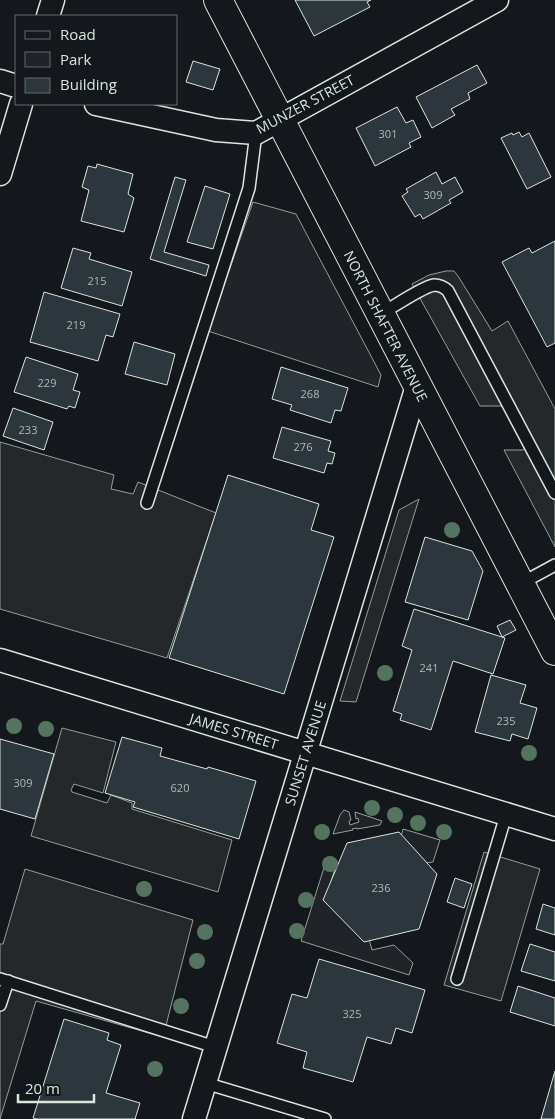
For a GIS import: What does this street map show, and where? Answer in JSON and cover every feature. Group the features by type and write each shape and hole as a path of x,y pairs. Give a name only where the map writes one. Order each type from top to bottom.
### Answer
{"main road":[{"name":"NORTH SHAFTER AVENUE","path":"218,0 555,651"}],"street":[{"path":"48,15 53,0"},
{"name":"MUNZER STREET","path":"101,105 216,130 256,133 497,0"},
{"path":"0,81 15,86"},
{"path":"0,174 21,105"},
{"name":"SUNSET AVENUE","path":"194,1119 417,386"},
{"name":"JAMES STREET","path":"0,660 555,829"}],"lane":[{"path":"147,503 249,188 256,133"},
{"path":"381,314 430,286 443,287 448,291 555,493"},
{"path":"520,584 555,566"},
{"path":"457,979 506,815"},
{"path":"0,1005 4,980 216,1047"},
{"path":"205,1083 325,1119"}],"green space":[{"path":"253,202 296,214 381,375 378,387 208,331"},
{"path":"344,810 349,812 350,825 359,822 358,818 356,819 355,812 382,821 380,825 333,834 340,815"},
{"path":"403,829 440,840 433,862 426,863 401,837"},
{"path":"327,858 337,861 326,899 369,939 372,950 394,945 413,963 409,975 301,941"}],"shaded area":[{"path":"454,271 458,276 492,331 508,321 555,409 555,547 504,450 523,450 525,448 503,406 480,406 412,284 429,275"},
{"path":"0,442 114,475 111,489 133,494 138,482 216,513 167,658 0,609"},
{"path":"419,499 356,702 340,701 399,510"},
{"path":"62,728 116,742 103,793 74,784 72,792 107,803 111,795 132,803 132,809 232,840 218,892 31,836"},
{"path":"484,852 540,869 501,1001 444,985"},
{"path":"25,869 193,920 163,1037 36,1001 0,1119 0,944 3,944"}],"building":[{"path":"295,0 371,0 367,2 370,7 314,36"},
{"path":"193,61 220,69 213,90 186,82"},
{"path":"477,65 487,83 468,93 470,99 451,109 455,115 432,128 416,97"},
{"path":"397,107 406,123 413,120 421,137 409,143 411,147 375,166 356,128"},
{"path":"519,132 522,137 529,133 551,177 527,189 501,138"},
{"path":"97,164 133,174 128,194 134,198 124,232 81,221 89,190 82,187 88,166 96,168"},
{"path":"436,172 442,184 455,177 463,192 449,200 451,203 423,219 420,214 415,217 402,196 408,192 406,189"},
{"path":"175,177 186,180 164,252 209,265 206,276 150,259"},
{"path":"205,186 230,194 213,249 187,242"},
{"path":"555,241 555,343 547,347 502,262 529,248 532,253"},
{"path":"73,248 91,253 89,259 132,272 122,306 61,288"},
{"path":"44,292 120,314 113,337 106,335 98,361 30,342"},
{"path":"134,342 175,354 167,385 125,374"},
{"path":"26,357 78,374 73,390 80,392 75,408 69,406 67,409 14,392"},
{"path":"281,367 348,388 341,411 335,410 331,423 290,410 292,405 272,399"},
{"path":"13,408 53,422 44,450 3,436"},
{"path":"282,427 331,441 328,451 335,453 332,464 327,463 324,473 273,458"},
{"path":"228,475 319,504 311,530 334,537 284,694 169,658"},
{"path":"425,537 472,551 483,571 468,620 405,602"},
{"path":"414,609 505,638 493,674 453,661 431,730 400,720 402,714 393,711 412,650 402,646"},
{"path":"510,620 516,630 502,637 497,626"},
{"path":"491,675 526,685 520,703 537,708 528,739 512,734 510,741 475,732"},
{"path":"122,737 162,748 160,756 256,781 239,839 133,807 135,802 105,793"},
{"path":"0,739 54,754 35,819 0,809"},
{"path":"399,832 437,874 419,929 364,942 323,900 347,843"},
{"path":"455,878 472,884 464,908 447,902"},
{"path":"543,904 555,908 555,935 536,929"},
{"path":"530,944 555,952 555,981 521,971"},
{"path":"319,959 425,990 412,1033 396,1028 391,1044 367,1037 353,1082 303,1068 307,1052 277,1043 292,994 307,998"},
{"path":"518,986 555,998 555,1026 510,1012"},
{"path":"64,1019 109,1033 107,1040 121,1045 106,1093 140,1103 135,1119 33,1118"},
{"path":"555,1071 555,1119 541,1119"}]}
